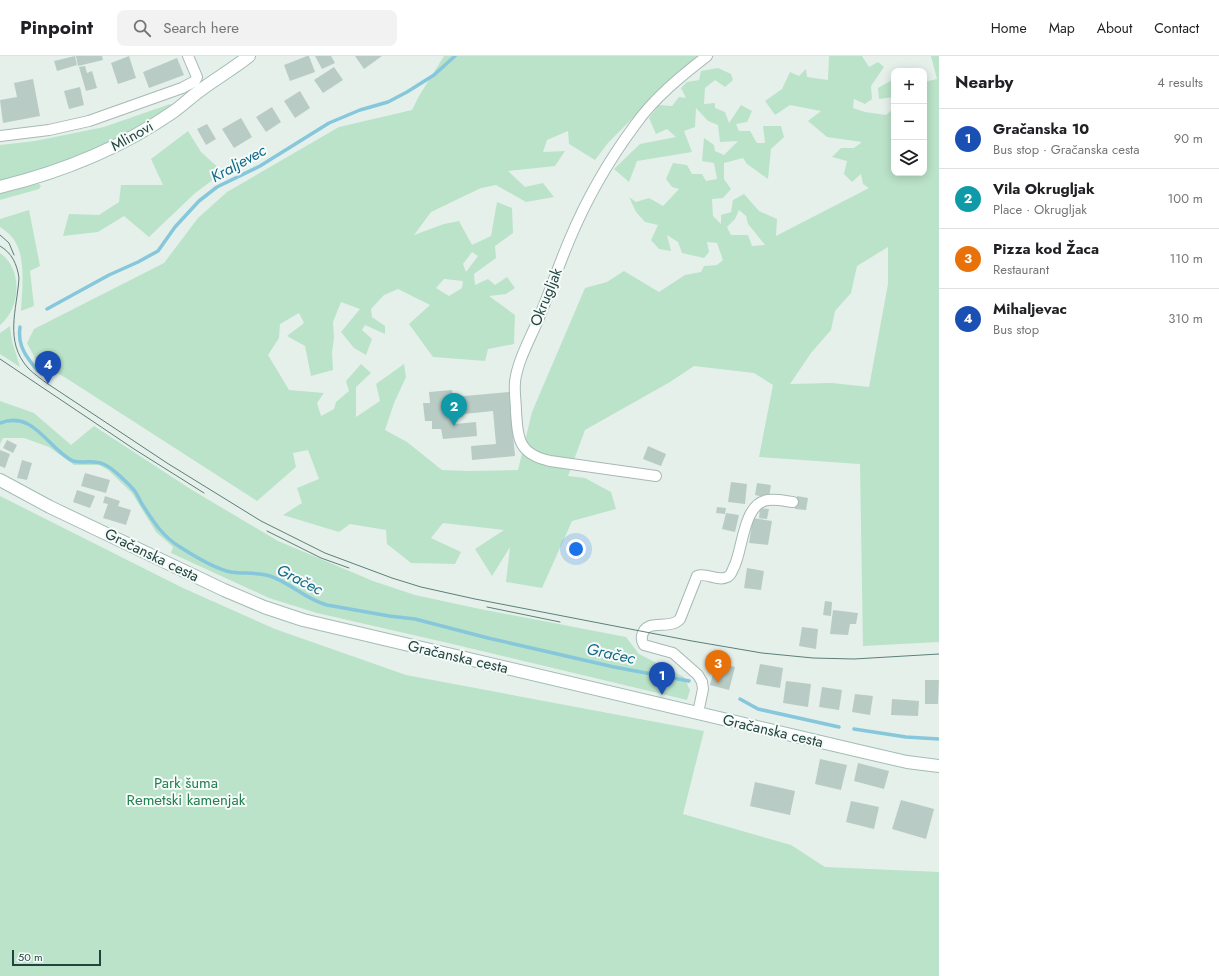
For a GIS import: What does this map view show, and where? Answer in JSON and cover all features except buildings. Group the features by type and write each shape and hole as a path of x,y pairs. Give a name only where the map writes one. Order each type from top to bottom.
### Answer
{"main road":[{"name":"Mlinovi","path":"0,187 48,174 105,151 131,138 172,112 249,56"},
{"name":"Gračanska cesta","path":"0,480 50,507 224,590 284,615 324,626 884,757 939,766"}],"street":[{"path":"0,136 49,130 89,121 182,88 195,81 197,77 188,56"},
{"name":"Okrugljak","path":"656,476 550,461 531,454 522,446 517,431 515,382 522,358 570,240 584,209 608,166 634,126 652,104 707,56"},
{"path":"698,713 704,689 698,675 673,653 644,645 642,643 643,632 645,628 651,626 670,625 680,619 697,576 702,574 723,578 729,576 735,565 747,520 756,505 767,500 793,502"}],"green space":[{"path":"444,56 702,56 678,72 608,143 595,160 569,144 568,131 547,140 543,152 565,151 555,166 508,171 525,187 543,183 554,197 526,202 496,185 481,188 431,212 414,235 444,224 459,221 472,245 491,236 497,202 512,208 513,233 495,246 496,258 474,274 475,285 488,279 495,285 507,277 515,288 506,294 489,296 515,315 514,344 488,349 485,361 433,357 409,324 430,305 398,289 384,295 371,309 372,317 385,326 385,334 365,325 362,330 372,339 366,355 354,348 341,332 360,309 341,302 333,322 333,370 311,376 305,346 287,336 304,323 299,313 280,324 279,338 268,355 289,390 324,393 317,403 321,416 334,409 336,402 349,391 346,381 361,364 371,373 356,387 356,417 380,401 376,384 404,364 406,377 394,403 385,430 407,442 442,470 518,470 532,412 585,288 607,282 624,271 659,292 685,275 701,272 704,266 717,265 723,260 717,243 707,242 709,252 704,258 682,253 678,242 667,235 671,251 659,249 651,240 658,225 645,222 636,212 629,197 636,202 649,198 663,206 679,189 672,187 666,179 673,163 687,165 692,174 702,174 706,181 717,179 714,163 702,161 704,138 714,145 715,151 724,155 738,141 720,142 718,125 708,121 696,108 695,127 684,131 692,152 637,161 629,182 614,169 640,144 676,137 667,129 656,134 649,118 659,105 672,106 679,97 686,98 681,88 687,82 699,80 701,71 718,68 731,74 733,80 725,87 715,80 705,88 704,104 715,103 715,108 725,112 729,123 741,105 752,111 747,122 736,124 739,131 750,131 757,143 765,143 763,126 781,126 784,137 771,149 768,179 747,164 743,158 724,163 724,179 731,189 723,198 712,199 713,216 721,224 721,215 731,212 733,200 744,194 759,211 777,219 776,236 869,188 863,184 861,174 852,182 844,174 847,161 832,157 841,148 854,148 862,142 827,137 808,121 821,111 790,105 775,115 765,101 782,89 790,72 799,76 806,69 807,77 828,80 829,56 862,56 869,67 878,62 884,67 871,86 872,99 865,104 854,99 853,108 865,112 886,115 891,111 891,176 927,176 927,81 937,79 931,56 939,56 939,642 863,646 860,464 759,457 773,385 754,373 694,366 670,382 585,430 568,476 585,478 611,492 616,509 572,521 542,588 506,582 510,547 492,576 475,549 504,530 443,523 431,538 461,552 455,564 411,563 387,544 386,530 350,524 339,532 283,515 302,503 297,488 319,479 308,450 293,453 296,467 257,501 66,378 37,362 27,343 34,329 164,263 198,218 227,192 339,127 412,110","holes":["739,210 746,216 748,224 765,245 752,246 748,235 731,235 727,227 735,219","888,247 888,284 869,387 832,383 790,384 811,353 831,330 835,311 851,293 857,266","472,252 478,256 466,272 463,264","444,279 463,281 462,288 449,296 436,288"]},
{"path":"891,81 891,97 879,99 878,88"},
{"path":"170,104 172,106 107,144 44,169 0,181 0,145 35,141 104,127"},
{"path":"188,131 201,152 223,172 194,194 149,237 124,216 98,232 63,236 69,214 99,215 119,202 121,185 163,185 151,159"},
{"path":"37,184 41,186 39,189 0,200 0,194"},
{"path":"29,210 40,266 30,271 34,306 21,311 23,283 20,253 17,244 12,237 0,227 0,219"},
{"path":"0,253 13,269 16,278 16,289 12,309 7,318 0,325"},
{"path":"10,326 12,341 20,367 0,354 0,333"},
{"path":"0,401 34,413 71,445 94,426 192,490 278,541 373,581 415,595 626,637 639,654 684,677 690,690 687,700 317,613 269,598 171,553 173,547 156,532 132,493 108,470 99,465 74,465 49,447 24,438 3,438 0,444"},
{"name":"Park šuma Remetski kamenjak","path":"0,496 183,588 275,629 406,675 704,731 683,814 791,845 825,867 939,872 939,976 0,976"}],"waterway":[{"name":"Kraljevec","path":"47,309 109,275 158,251 175,227 199,201 217,187 260,166 329,123 360,110 388,102 407,92 434,75 455,56"},
{"path":"20,327 19,334 21,346 38,371"},
{"name":"Gračec","path":"0,423 12,420 22,422 40,432 55,448 73,461 96,462 108,466 130,485 154,522 168,538 205,562 218,568 231,572 270,576 278,579 319,603 327,605 415,619 488,638 614,667 689,681"},
{"name":"Gračec","path":"740,699 758,709 839,727"},
{"name":"Gračec","path":"854,729 906,737 939,739"}],"tram line":[{"path":"0,235 9,243 14,255"},
{"path":"0,246 11,256 18,273 19,278 14,336 16,347 21,358 30,370 48,384 167,463 261,521 325,553 421,587 475,599 762,653 813,658 854,659 939,654"},
{"path":"0,359 134,449 204,493"},
{"path":"267,531 321,558 349,568"},
{"path":"487,607 560,622"}],"place":[{"name":"Mihaljevac","path":"48,384"},
{"name":"Vila Okrugljak","path":"454,426"},
{"name":"Pizza kod Žaca","path":"718,683"},
{"name":"Gračanska 10","path":"662,695"}]}
